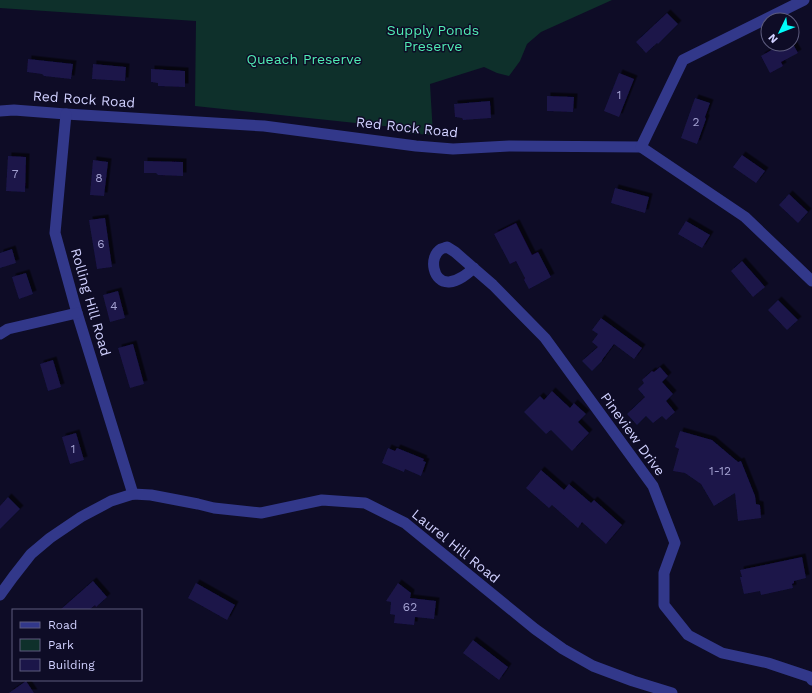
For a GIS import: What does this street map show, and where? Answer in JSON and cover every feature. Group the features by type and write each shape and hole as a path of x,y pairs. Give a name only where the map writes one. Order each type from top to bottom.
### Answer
{"street":[{"path":"804,0 683,60 641,146 745,217 812,281"},
{"name":"Red Rock Road","path":"0,111 14,110 264,126 416,146 453,149 509,146 641,146"},
{"name":"Rolling Hill Road","path":"66,114 56,233 77,313 133,494"},
{"name":"Pineview Drive","path":"474,268 493,285 545,338 653,486 675,543 664,573 664,605 688,635 722,653 768,663 810,677 812,680"},
{"path":"0,334 8,330 77,313"},
{"name":"Laurel Hill Road","path":"0,595 31,554 50,538 81,517 105,504 133,494 151,495 214,508 261,513 322,500 365,503 405,523 536,630 562,649 594,666 633,681 672,693"}],"green space":[{"name":"Queach Preserve","path":"0,0 612,0 541,32 527,44 520,61 509,76 497,73 484,67 430,84 433,135 404,133 403,128 195,106 196,21 0,8"}],"building":[{"path":"667,13 678,24 658,44 657,43 646,53 636,42"},
{"path":"768,52 798,53 781,62 783,66 770,73 761,56"},
{"path":"28,59 73,64 71,79 44,76 42,74 27,72"},
{"path":"93,64 126,67 125,81 92,79"},
{"path":"151,69 185,71 185,87 158,86 158,83 151,82"},
{"path":"619,73 634,79 619,117 604,111"},
{"path":"547,96 574,97 573,112 547,111"},
{"path":"695,98 710,103 697,144 681,138"},
{"path":"490,101 491,118 463,120 462,118 455,117 454,104"},
{"path":"742,155 765,171 756,183 733,167"},
{"path":"8,156 26,157 25,192 6,191"},
{"path":"93,160 108,162 104,196 90,195"},
{"path":"144,161 183,162 183,176 144,173"},
{"path":"615,188 649,197 645,213 611,203"},
{"path":"789,194 808,212 798,223 779,205"},
{"path":"105,218 112,267 97,269 89,220"},
{"path":"686,221 710,235 702,248 678,234"},
{"path":"516,223 532,255 538,252 551,277 529,289 516,261 510,264 494,234"},
{"path":"12,249 16,263 0,268 0,253"},
{"path":"742,261 765,287 753,297 731,271"},
{"path":"26,273 33,294 19,299 12,277"},
{"path":"118,291 125,318 110,322 103,295"},
{"path":"778,300 798,320 787,330 768,310"},
{"path":"601,318 642,348 634,359 614,344 602,361 592,371 582,361 598,347 592,342 598,334 592,330"},
{"path":"133,344 144,384 130,388 118,348"},
{"path":"53,360 61,387 48,391 40,364"},
{"path":"660,367 668,376 662,382 673,394 666,401 675,412 666,420 662,416 653,423 646,416 637,425 627,414 645,397 638,389 644,383 642,380 652,371 654,372"},
{"path":"552,391 570,408 574,403 586,414 578,422 589,433 572,451 551,430 546,434 524,412 540,396 544,400"},
{"path":"680,431 712,440 738,462 741,461 755,496 756,504 760,505 761,518 738,521 735,493 714,506 701,484 685,473 673,471 679,449 675,447"},
{"path":"76,433 84,460 70,464 62,437"},
{"path":"388,448 395,451 397,448 424,459 423,461 426,462 421,476 405,469 404,472 382,463"},
{"path":"541,470 564,490 569,484 591,503 594,500 622,525 606,544 582,522 578,528 552,505 549,508 526,488"},
{"path":"8,497 20,509 0,529 0,506"},
{"path":"802,557 806,578 794,581 792,584 793,588 761,595 760,591 744,594 740,570"},
{"path":"93,581 107,597 96,607 95,605 90,609 61,609"},
{"path":"196,583 235,605 227,620 188,598"},
{"path":"398,583 411,593 410,598 436,601 434,619 415,617 414,625 394,623 395,615 390,614 391,602 386,601"},
{"path":"473,640 508,667 499,680 463,653"},
{"path":"26,681 34,693 9,693"}],"park label":[{"name":"Supply Ponds Preserve","path":"433,38"}]}
